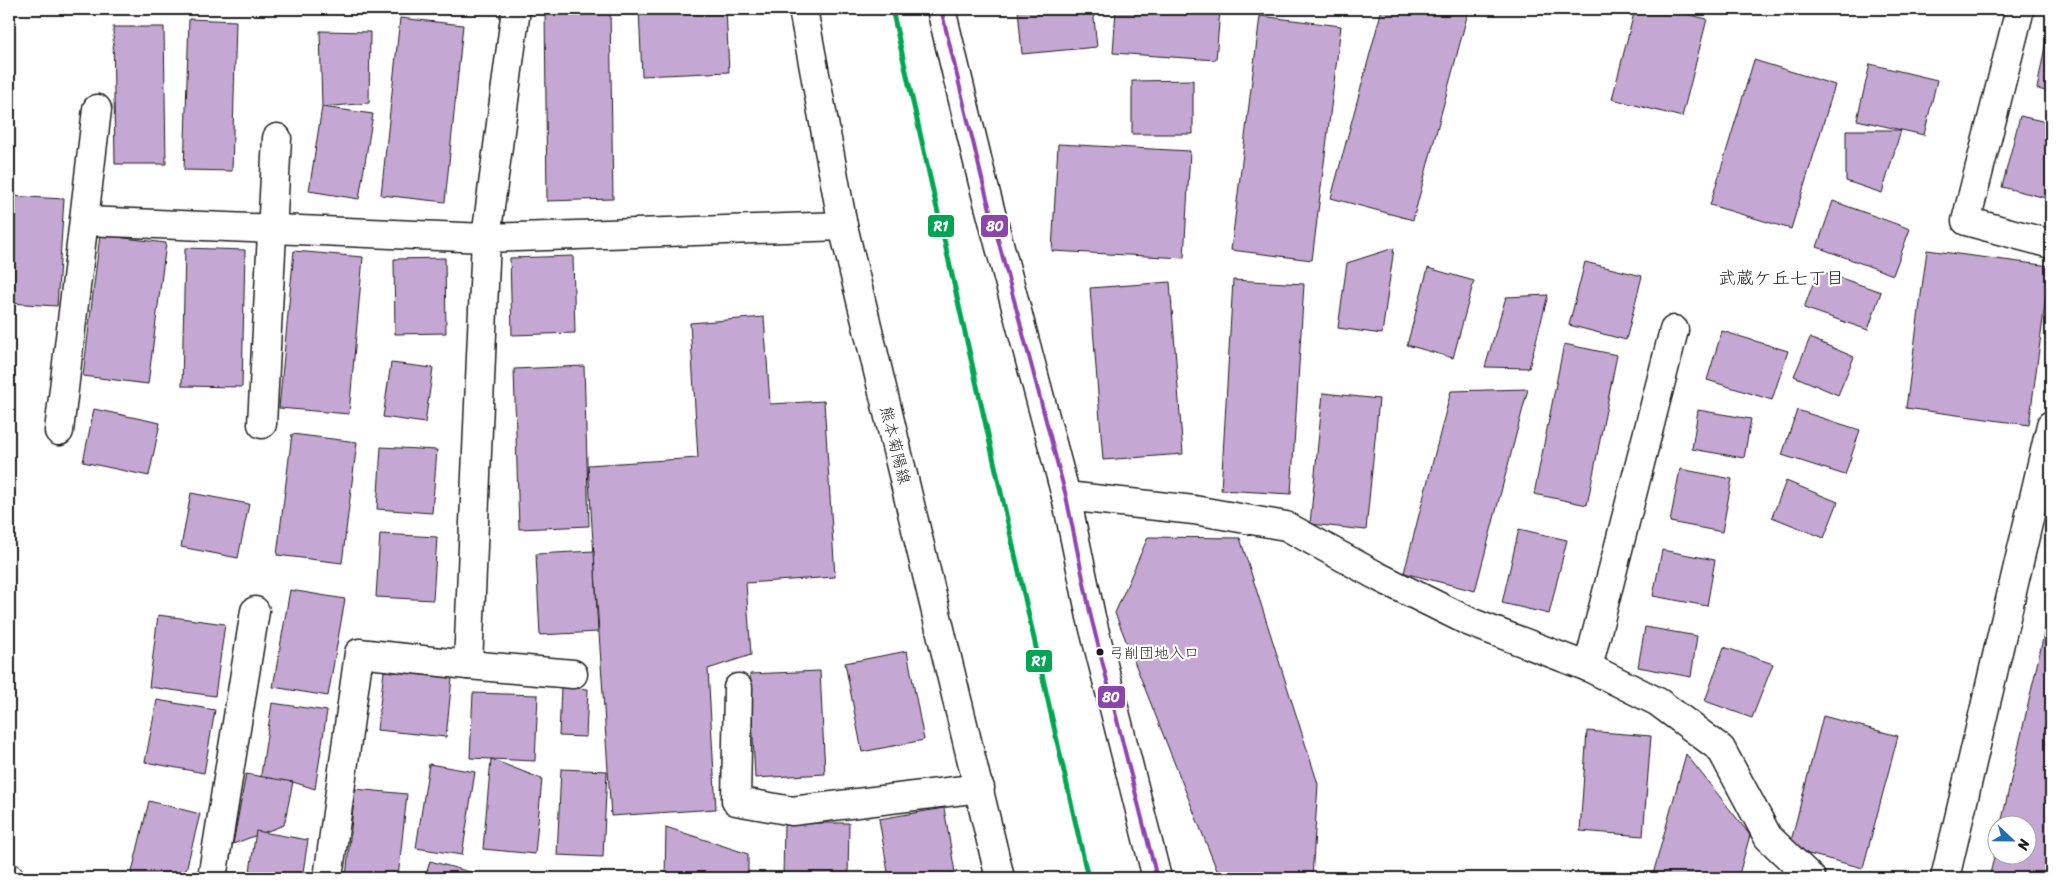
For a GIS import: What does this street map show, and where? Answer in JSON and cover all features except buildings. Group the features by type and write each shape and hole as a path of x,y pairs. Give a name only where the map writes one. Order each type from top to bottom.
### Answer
{"street":[{"path":"468,665 486,238 516,9"},
{"name":"熊本菊陽線","path":"803,9 843,226 980,788 1000,878"},
{"path":"941,9 983,183 1066,496 1091,616 1157,878"},
{"path":"2020,9 1966,221 2051,244"},
{"path":"59,431 86,221 97,109"},
{"path":"262,424 277,138"},
{"path":"86,221 486,238 843,226"},
{"path":"1588,667 1674,330"},
{"path":"1945,878 2051,425"},
{"path":"1066,496 1194,510 1286,526 1379,577 1470,622 1588,667 1658,702 1721,749 1768,836 1811,878"},
{"path":"212,878 255,611"},
{"path":"328,878 359,653 573,674"},
{"path":"738,688 736,801 792,811 980,788"}],"transit line":[{"name":"R1","path":"892,9 1088,878"},
{"name":"80","path":"941,9 983,183 1066,496 1091,617 1157,878"}],"place":[{"name":"弓削団地入口","path":"1100,652"}],"district":[{"name":"武蔵ケ丘七丁目","path":"1781,278"}]}
